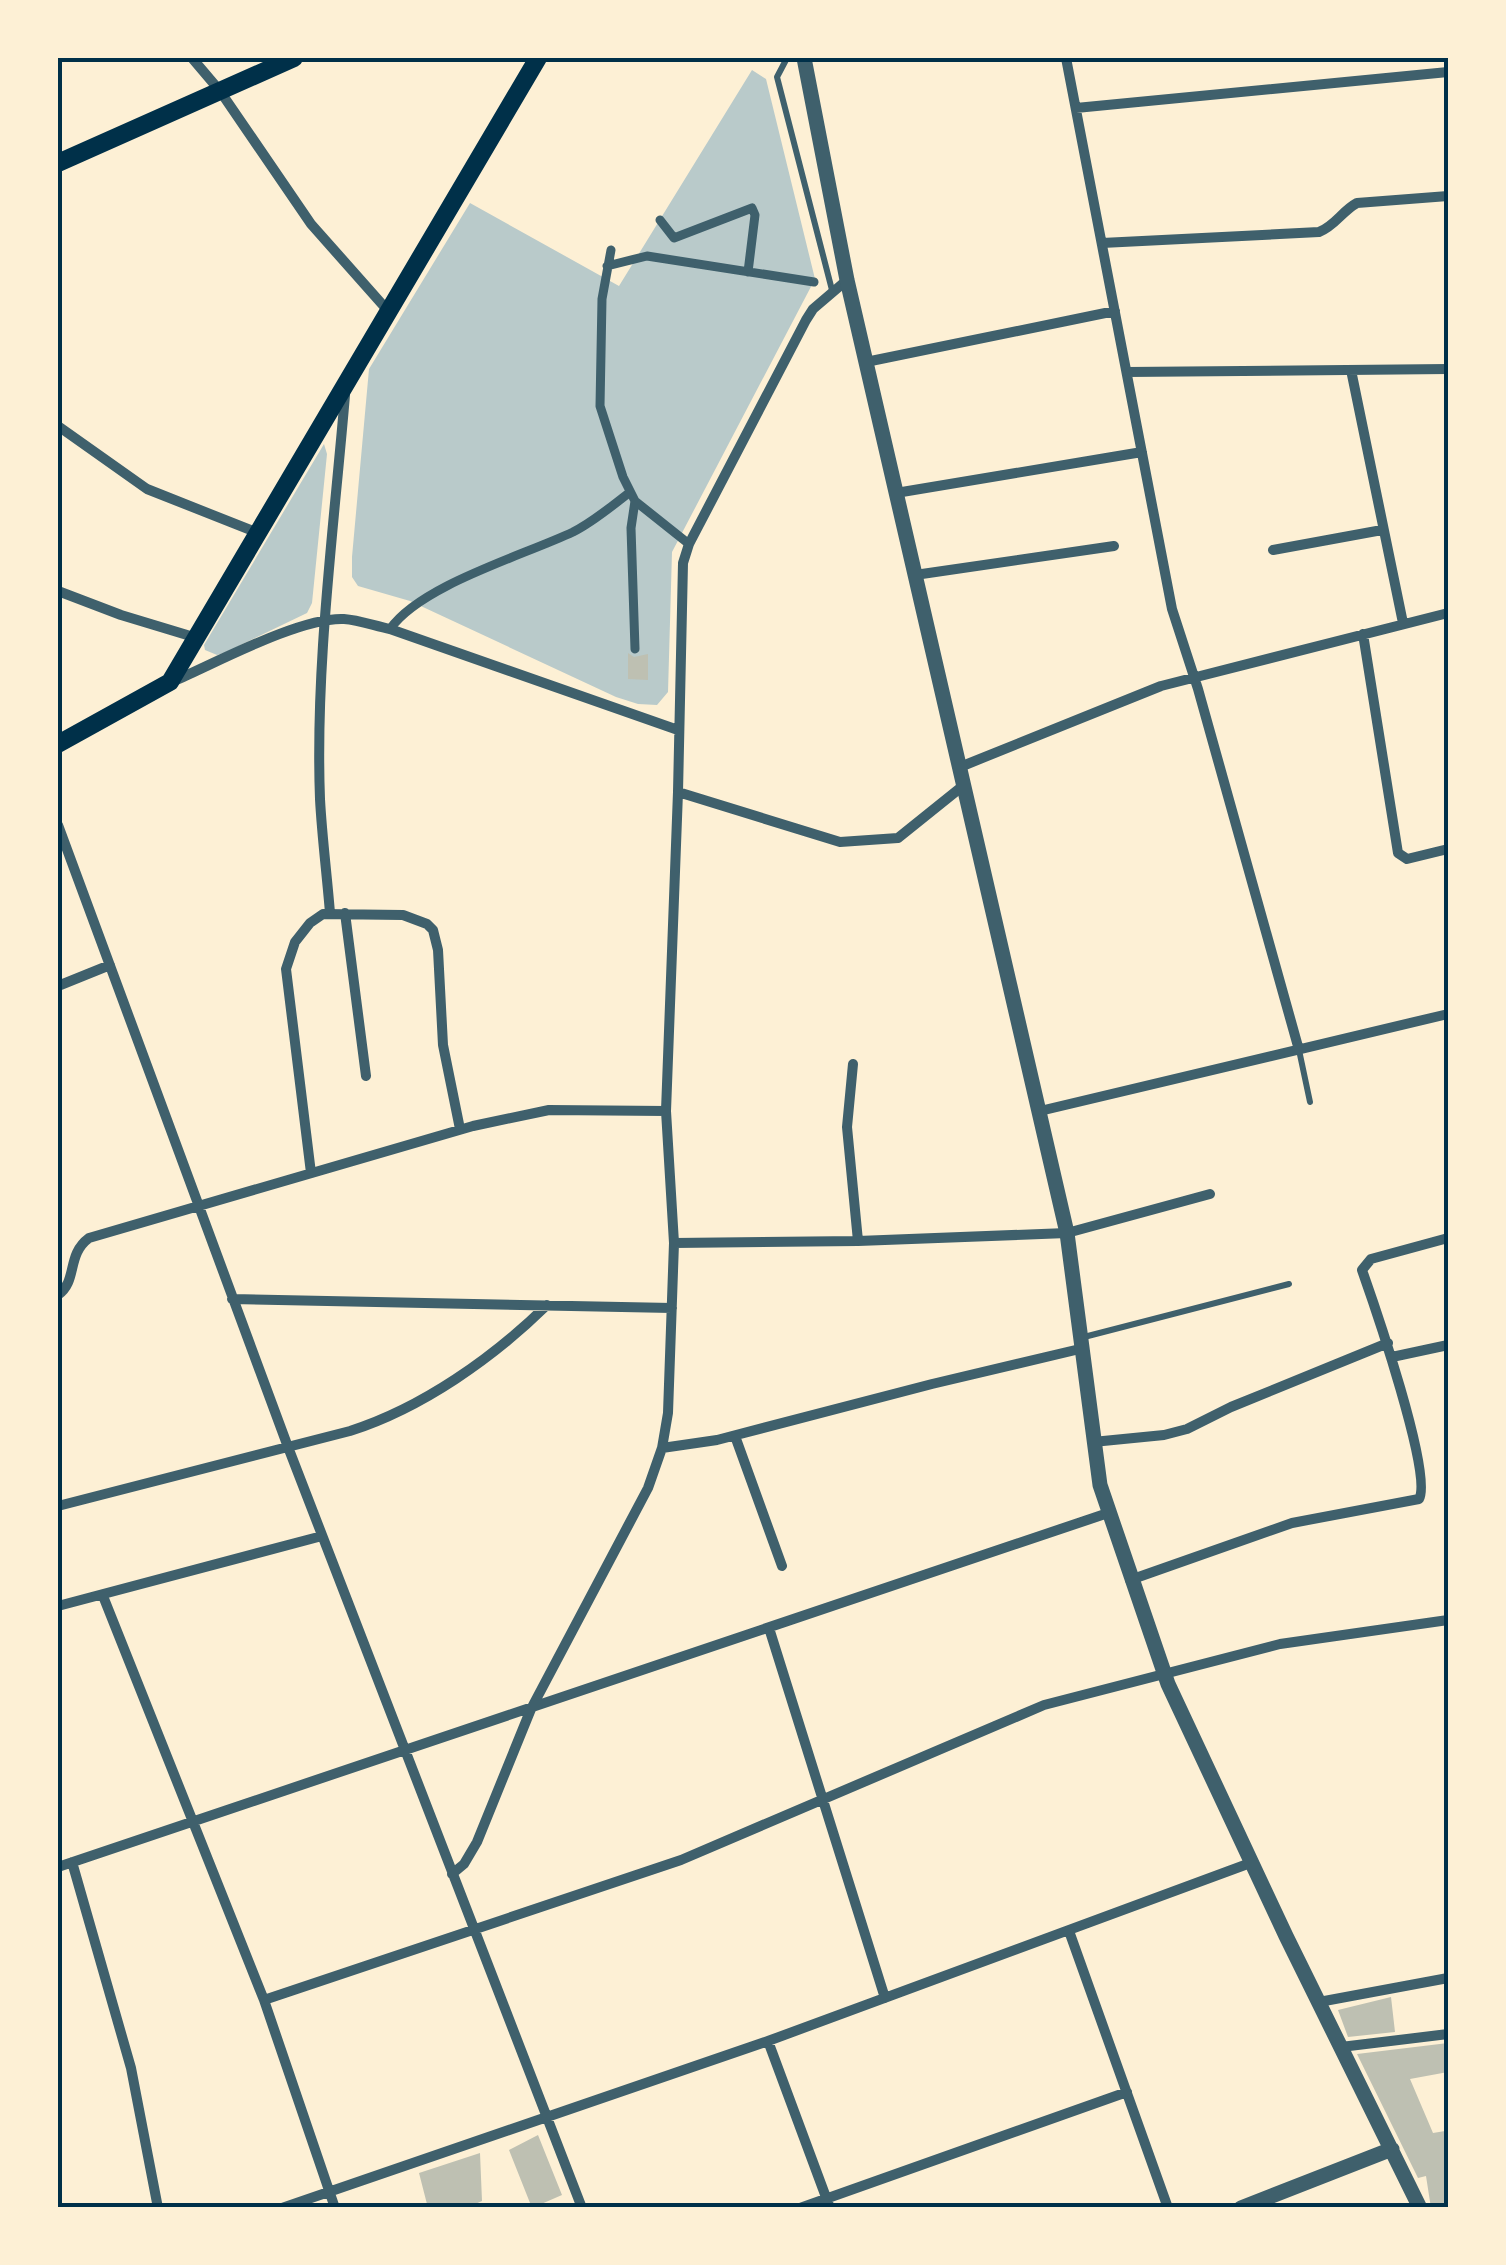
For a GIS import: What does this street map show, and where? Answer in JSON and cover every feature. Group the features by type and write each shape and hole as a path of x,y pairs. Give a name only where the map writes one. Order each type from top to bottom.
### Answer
{"main road":[{"path":"58,163 294,58"},
{"path":"58,744 170,682 538,58"}],"street":[{"path":"192,58 220,90 291,197 390,313"},
{"path":"804,58 866,362 1067,1234 1097,1474 1163,1672 1420,2208"},
{"path":"1066,58 1172,609 1298,1050"},
{"path":"1076,108 1448,72"},
{"path":"1102,244 1318,232 1334,225 1357,203 1448,196"},
{"path":"660,220 674,238 752,208 756,215 748,272"},
{"path":"610,250 599,335 600,406 632,497 635,649"},
{"path":"607,266 647,256 814,282"},
{"path":"452,1874 464,1864 477,1842 530,1709 648,1488 662,1448 668,1413 674,1242 666,1111 683,563 689,544 806,320 832,290 848,280"},
{"path":"866,362 1115,311"},
{"path":"1127,372 1448,369"},
{"path":"1351,370 1403,623"},
{"path":"330,913 320,798 326,620 345,388"},
{"path":"58,426 148,489 259,534"},
{"path":"896,493 1142,452"},
{"path":"632,497 656,521 689,544"},
{"path":"390,629 398,617 425,596 578,530 632,497"},
{"path":"1274,550 1382,530"},
{"path":"916,575 1114,546"},
{"path":"58,591 197,638"},
{"path":"960,767 1105,706 1194,677 1448,612"},
{"path":"170,682 293,630 326,620 344,620 390,629 678,730"},
{"path":"1363,634 1398,853 1407,859 1448,850"},
{"path":"678,792 840,842 898,838 964,786"},
{"path":"58,825 232,1300 582,2208"},
{"path":"345,913 366,1076"},
{"path":"310,1172 286,969 292,948 319,916 345,913 415,917 433,930 438,950 442,1045 460,1129"},
{"path":"58,986 110,965"},
{"path":"1040,1110 1448,1014"},
{"path":"853,1064 847,1127 858,1241"},
{"path":"58,1295 68,1286 75,1251 89,1238 198,1205 460,1129 549,1110 666,1111"},
{"path":"674,1242 1067,1234 1210,1194"},
{"path":"1130,1580 1292,1523 1420,1499 1424,1490 1392,1357 1362,1270 1371,1258 1448,1238"},
{"path":"232,1300 672,1308"},
{"path":"58,1506 375,1423 412,1406 527,1325 547,1305"},
{"path":"662,1448 735,1436 1083,1343"},
{"path":"1093,1442 1188,1429 1231,1407 1388,1344"},
{"path":"1392,1357 1448,1344"},
{"path":"735,1436 782,1566"},
{"path":"58,1866 192,1824 1108,1512"},
{"path":"58,1606 322,1536"},
{"path":"103,1596 264,2000 334,2208"},
{"path":"264,2000 699,1854 1044,1705 1280,1644 1448,1620"},
{"path":"769,1628 886,1998"},
{"path":"72,1862 130,2068 158,2208"},
{"path":"282,2208 768,2041 1252,1862"},
{"path":"1069,1931 1168,2208"},
{"path":"1319,2002 1448,1978"},
{"path":"1341,2047 1448,2034"},
{"path":"768,2041 828,2203"},
{"path":"800,2208 828,2203 1128,2092"},
{"path":"1241,2208 1392,2150"}],"lane":[{"path":"786,58 777,76 832,290"},
{"path":"1298,1050 1310,1102"},
{"path":"1083,1343 1290,1284"}],"shaded area":[{"path":"752,70 766,79 815,279 672,552 668,692 657,705 616,697 410,601 358,586 352,577 352,557 369,369 470,203 619,286"},
{"path":"324,444 327,454 312,603 307,613 224,653 217,655 205,650 204,645"}],"building":[{"path":"628,653 634,657 648,654 648,680 628,679"},
{"path":"1391,1997 1395,2032 1348,2037 1338,2010"},
{"path":"1448,2043 1448,2072 1410,2079 1433,2133 1445,2131 1448,2140 1448,2208 1431,2208 1426,2176 1418,2178 1357,2054"},
{"path":"538,2135 562,2195 532,2208 509,2150"},
{"path":"480,2153 482,2201 466,2208 428,2208 419,2173"}]}
